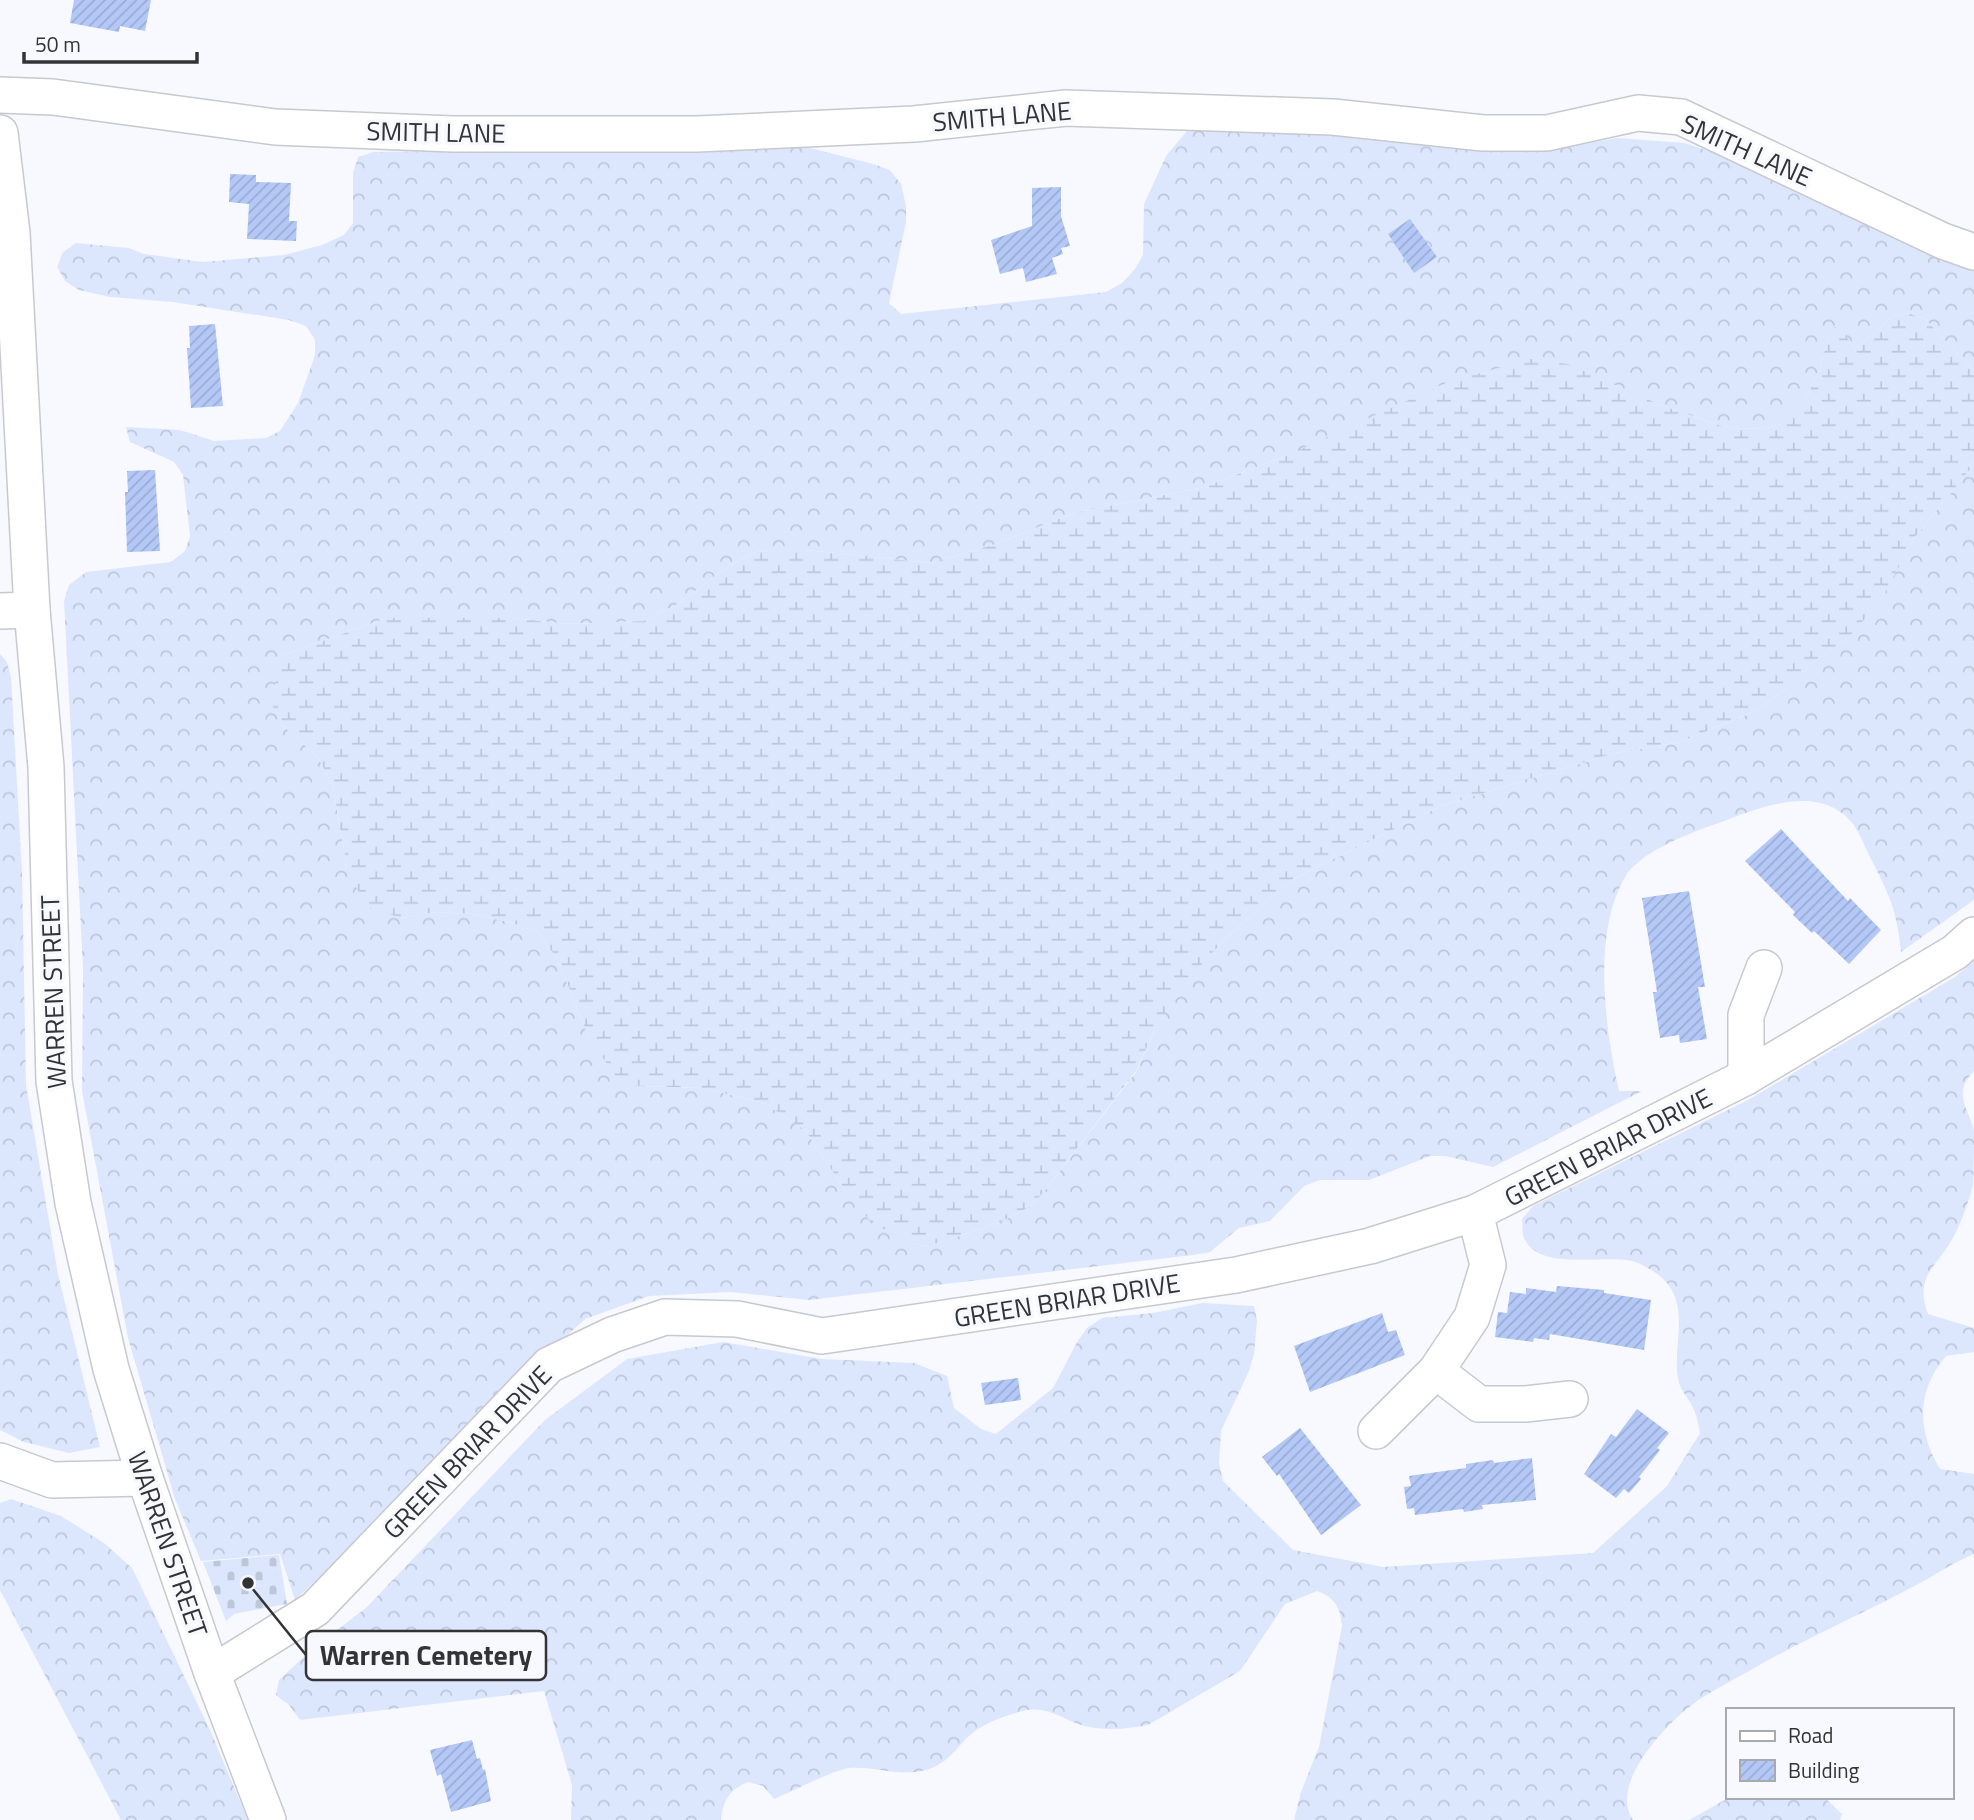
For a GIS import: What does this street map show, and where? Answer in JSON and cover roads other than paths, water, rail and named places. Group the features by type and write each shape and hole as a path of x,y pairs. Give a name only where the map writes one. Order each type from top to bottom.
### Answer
{"street":[{"name":"SMITH LANE","path":"0,95 53,97 275,127 453,134 697,134 914,124 1066,108 1333,117 1483,133 1546,133 1638,113 1681,117 1943,241 1974,252"},
{"name":"WARREN STREET","path":"0,134 12,233 16,610 46,767 54,1081 73,1203 111,1369 145,1478 212,1673 268,1820"},
{"name":"GREEN BRIAR DRIVE","path":"212,1673 316,1609 549,1366 612,1335 665,1317 737,1319 822,1336 1236,1275 1370,1246 1475,1213 1746,1077 1955,952 1974,935"},
{"path":"1746,1077 1746,1015 1764,968"},
{"path":"1376,1431 1436,1371 1472,1317 1488,1265 1475,1213"},
{"path":"1436,1371 1479,1404 1525,1404 1570,1399"},
{"path":"0,1461 52,1480 145,1478"}],"place":[{"name":"Warren Cemetery","path":"248,1583"}]}
